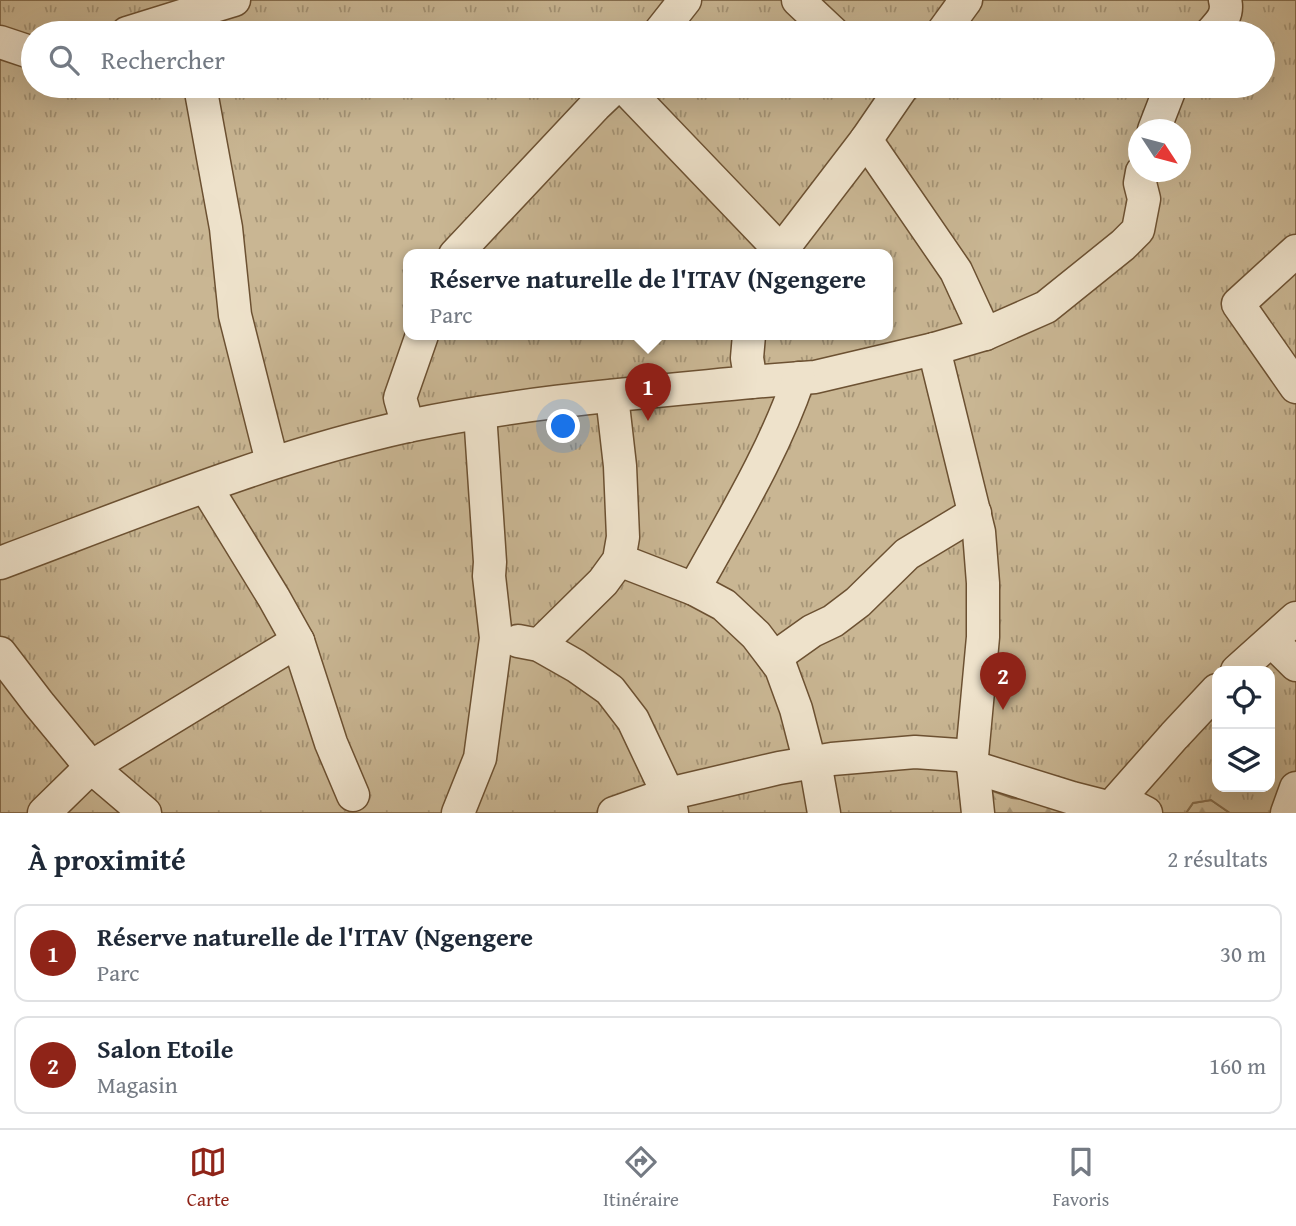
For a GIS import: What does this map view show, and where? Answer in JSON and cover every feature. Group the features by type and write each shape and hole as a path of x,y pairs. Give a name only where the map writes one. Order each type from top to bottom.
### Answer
{"street":[{"path":"195,21 234,0"},
{"path":"668,21 685,0"},
{"path":"798,0 820,21"},
{"path":"951,21 966,0"},
{"path":"1222,21 1227,11 1225,0"},
{"path":"0,43 21,49"},
{"path":"203,98 226,228 235,315 272,462"},
{"path":"461,249 603,98"},
{"path":"634,98 776,249"},
{"path":"783,249 866,140 891,98"},
{"path":"1158,119 1166,98"},
{"path":"866,140 957,271 985,334"},
{"path":"0,563 272,462 408,426 480,413 612,396 815,377 985,334 1046,307 1123,245 1138,230 1144,199 1140,182"},
{"path":"1296,251 1238,304 1296,387"},
{"path":"408,426 400,398 420,340"},
{"path":"749,340 747,358 751,382"},
{"path":"934,349 979,533 983,637 973,761 978,813"},
{"path":"694,589 753,483 788,411 799,378"},
{"path":"539,645 603,582 619,560 623,537 620,466 612,396"},
{"path":"458,813 480,758 496,638 489,576 480,413"},
{"path":"206,487 298,641 331,743 353,795"},
{"path":"774,657 812,631 833,621 858,602 907,554 975,513"},
{"path":"619,560 694,589 724,605 756,635 774,657 789,688 813,762 824,813"},
{"path":"1243,666 1296,618"},
{"path":"496,638 539,645 610,690 633,720 670,803"},
{"path":"44,813 91,767 298,641"},
{"path":"1272,641 1296,665"},
{"path":"0,653 91,767 145,813"},
{"path":"614,813 670,803 779,768 867,755 915,752 973,761 1072,798 1121,808 1212,696"},
{"path":"1287,813 1296,788"}],"green space":[{"path":"0,0 1296,0 1296,813 1230,813 1211,800 1193,803 1186,813 1075,813 1040,801 1012,798 990,790 985,813 0,813"},
{"path":"990,790 1040,801 1075,813 985,813"},
{"path":"1211,800 1230,813 1186,813 1193,803"}],"place":[{"name":"Réserve naturelle de l'ITAV (Ngengere","path":"648,421"},
{"name":"Salon Etoile","path":"1003,710"}]}
